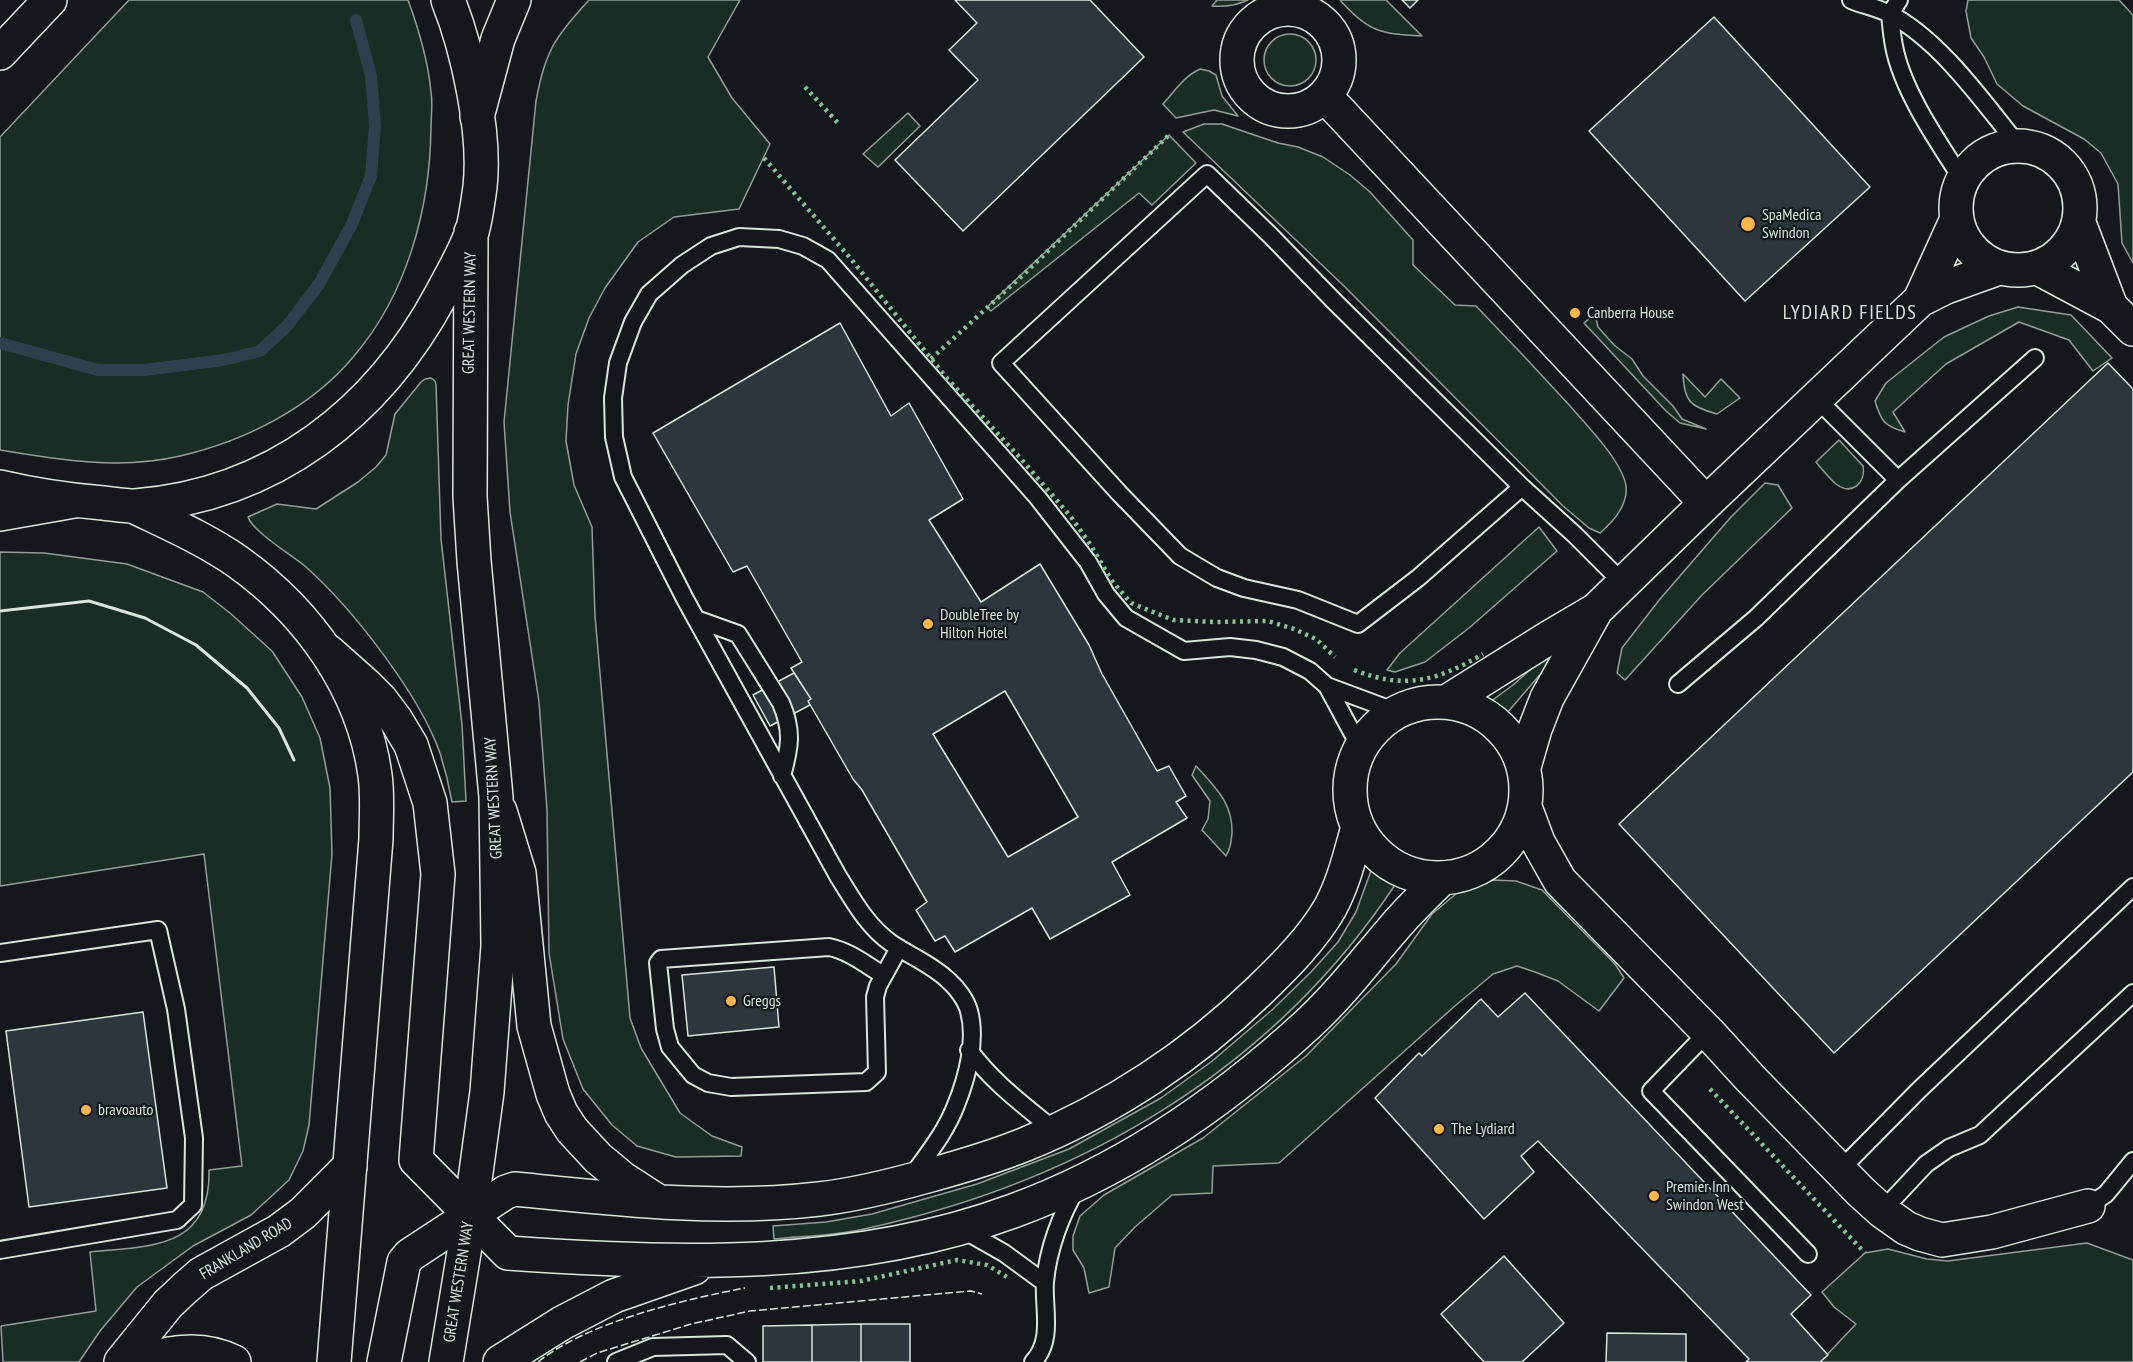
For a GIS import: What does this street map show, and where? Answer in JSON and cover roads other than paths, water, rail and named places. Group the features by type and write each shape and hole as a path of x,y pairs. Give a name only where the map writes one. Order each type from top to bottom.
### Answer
{"main road":[{"path":"0,52 50,0"},
{"path":"0,487 74,501 133,506 193,496 239,482 292,456 336,426 381,384 419,334 446,286 471,232 480,185 477,117 463,46 448,0"},
{"path":"477,117 498,39 514,0"},
{"path":"1325,96 1706,502"},
{"path":"2013,145 2042,150 2055,157 2073,179 2078,193 2079,223 2070,242 2056,258 2038,268 2016,271 2000,268 1977,257 1964,241 1956,221 1955,199 1962,179 1974,162 1992,150 2013,145"},
{"path":"1920,300 1956,221"},
{"path":"2079,223 2122,318"},
{"name":"GREAT WESTERN WAY","path":"446,1362 470,1216 487,1092 496,993 498,916 496,797 470,497 471,232"},
{"path":"1448,702 1596,610 1706,502 1920,300 1946,287 2000,268"},
{"path":"2038,268 2122,318"},
{"path":"0,514 74,501"},
{"path":"133,506 238,562 287,603 324,648 340,673 362,725 375,776 376,839 334,1362"},
{"path":"1524,767 1547,698 1596,610"},
{"path":"324,648 366,684 396,720 411,745 430,802 438,874 416,1160 508,1253 591,1259 715,1261 758,1259 864,1248 959,1228 1014,1211 1082,1180 1149,1144 1198,1114 1255,1070 1310,1022 1356,974 1394,927 1441,879"},
{"path":"1448,702 1473,708 1496,723 1513,743 1524,767 1525,807 1519,825 1509,843 1479,868 1461,876 1441,879 1419,877 1397,869 1378,856 1364,840 1353,818 1349,793 1352,769 1360,747 1375,727 1397,711 1421,703 1448,702"},
{"path":"496,797 519,873 534,1026 553,1094 572,1130 598,1158 622,1178 660,1203"},
{"path":"1525,807 1538,842 1560,881 1882,1211 1906,1228 1942,1240 1992,1232 2088,1206"},
{"path":"384,1362 404,1262 410,1255 506,1192 515,1189 660,1203 757,1204 810,1200 878,1190 971,1164 1026,1144 1101,1107 1166,1067 1225,1024 1304,945 1329,909 1344,878 1358,827"},
{"path":"1490,861 1526,868 1560,881"},
{"name":"FRANKLAND ROAD","path":"121,1362 168,1304 185,1288 201,1275 279,1231 303,1213 350,1166"},
{"path":"500,1362 562,1323 614,1296 715,1261"},
{"path":"139,1362 170,1353 210,1352 234,1362"}],"lane":[{"path":"1851,0 1894,7 1914,31 1957,70 2019,146"},
{"path":"1894,7 1894,47 1903,73 1933,133 1962,179"},
{"path":"1522,487 1418,578 1358,624 1298,600 1244,588 1217,578 1180,556 1119,493 1001,363 1207,174 1522,487 1624,584"},
{"path":"908,1182 941,1134 956,1106 971,1039 969,1010 957,990 937,971 875,930 859,910 696,619 622,477 614,437 613,398 618,363 633,322 649,294 682,264 711,246 739,237 780,239 802,246 828,260 1038,498 1088,562 1106,594 1126,618 1184,651 1230,647 1283,657 1297,663 1327,686 1397,711"},
{"path":"1678,684 1756,618 1898,480 2035,358"},
{"path":"1816,399 1898,480"},
{"path":"696,619 738,634 781,703 790,736 782,776"},
{"path":"1327,686 1360,747"},
{"path":"1840,1170 1920,1090 2133,887"},
{"path":"0,953 158,930 176,1009 194,1138 193,1205 177,1220 0,1250"},
{"path":"883,975 852,955 829,946 661,959 658,963 664,1029 670,1047 693,1075 722,1087 866,1082 877,1072 875,997 883,975 899,948"},
{"path":"1882,1211 1926,1164 1949,1148 1980,1135 2133,993"},
{"path":"1708,1032 1651,1091 1808,1254"},
{"path":"969,1050 1000,1086 1055,1131"},
{"path":"2088,1206 2106,1194 2133,1161"},
{"path":"1036,1360 1042,1348 1047,1320 1045,1283 1053,1244 1062,1218 1082,1180"},
{"path":"959,1228 1004,1252 1045,1283"},
{"path":"616,1362 653,1347 727,1345 747,1362"}],"waterway":[{"path":"0,343 98,370 144,370 224,360 260,351 287,326 319,284 352,224 371,176 375,126 371,76 356,20"}],"place":[{"name":"SpaMedica Swindon","path":"1748,224"},
{"name":"Canberra House","path":"1575,313"},
{"name":"DoubleTree by Hilton Hotel","path":"928,624"},
{"name":"Greggs","path":"731,1001"},
{"name":"bravoauto","path":"86,1110"},
{"name":"The Lydiard","path":"1439,1129"},
{"name":"Premier Inn Swindon West","path":"1654,1196"}],"district":[{"name":"LYDIARD FIELDS","path":"1850,313"}]}
